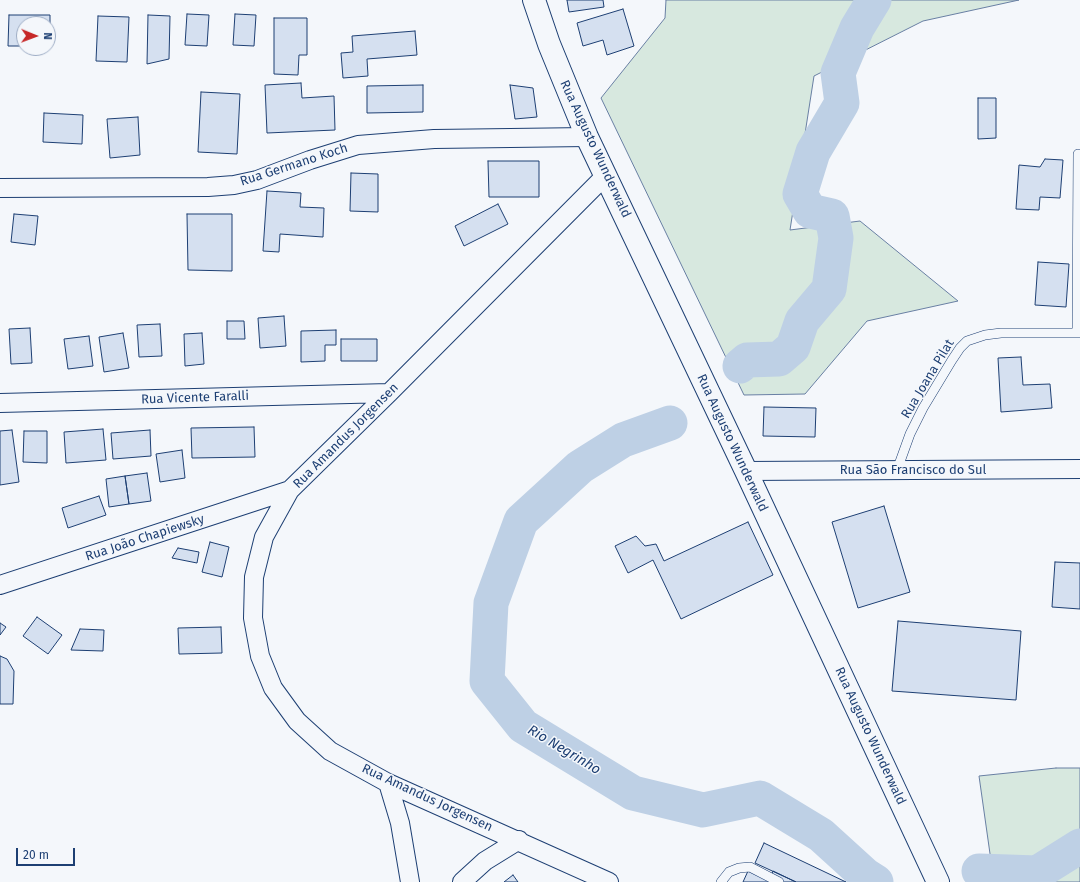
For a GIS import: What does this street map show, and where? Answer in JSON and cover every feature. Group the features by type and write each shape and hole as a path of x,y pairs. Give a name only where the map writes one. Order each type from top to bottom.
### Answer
{"main road":[{"name":"Rua Augusto Wunderwald","path":"534,0 549,44 587,137 746,471 938,882"}],"street":[{"name":"Rua Germano Koch","path":"0,188 208,187 234,185 258,180 310,160 358,145 434,139 587,137"},
{"name":"Rua Amandus Jorgensen","path":"606,175 290,490 264,537 254,576 253,618 260,656 273,688 297,721 330,751 388,783 609,882"},
{"name":"Rua Vicente Faralli","path":"0,403 389,393"},
{"name":"Rua São Francisco do Sul","path":"746,471 1080,469"},
{"name":"Rua João Chapiewsky","path":"0,585 290,490"},
{"path":"388,783 400,823 410,882"},
{"path":"462,882 485,862 518,840"}],"lane":[{"path":"1078,154 1078,333"},
{"name":"Rua Joana Pilat","path":"897,470 910,434 923,408 952,360 967,341 985,335 1001,333 1078,333"},
{"path":"721,882 728,872 739,868 750,867 779,882"}],"shaded area":[{"path":"666,0 1019,0 923,21 814,76 790,230 860,221 958,301 867,321 805,394 744,395 601,98 665,18"},
{"path":"1056,768 1080,768 1080,882 994,882 979,776"}],"building":[{"path":"567,0 603,0 604,7 569,12"},
{"path":"623,9 634,46 607,55 603,40 583,46 577,23"},
{"path":"187,14 209,15 207,46 185,45"},
{"path":"235,14 256,15 254,46 233,45"},
{"path":"9,15 50,15 16,16 16,46 8,46"},
{"path":"148,15 170,16 169,59 147,64"},
{"path":"98,16 129,17 127,62 96,61"},
{"path":"274,18 307,18 307,55 299,55 298,75 274,74"},
{"path":"415,31 417,55 367,59 368,76 343,78 341,53 353,52 352,36"},
{"path":"301,83 302,98 334,96 335,130 267,133 265,85"},
{"path":"423,85 423,112 367,113 367,86"},
{"path":"510,85 533,88 537,117 515,119"},
{"path":"201,92 240,94 237,154 198,152"},
{"path":"978,98 996,98 996,138 978,139"},
{"path":"44,113 83,115 82,144 43,142"},
{"path":"138,117 140,155 110,158 107,119"},
{"path":"1045,159 1063,160 1060,198 1040,197 1039,210 1016,209 1019,165 1040,167"},
{"path":"488,161 539,161 539,197 489,197"},
{"path":"351,173 378,174 378,212 350,211"},
{"path":"267,191 301,193 300,207 324,208 323,237 280,234 279,252 263,251"},
{"path":"498,204 508,224 464,246 455,226"},
{"path":"14,214 38,216 35,245 11,242"},
{"path":"187,214 232,214 232,271 188,270"},
{"path":"1038,262 1069,264 1066,307 1035,305"},
{"path":"284,316 286,346 260,348 258,318"},
{"path":"227,321 244,321 245,339 227,339"},
{"path":"160,324 162,356 139,357 137,325"},
{"path":"30,328 32,363 11,364 9,329"},
{"path":"336,330 336,345 325,345 325,361 301,362 301,331"},
{"path":"123,333 129,368 104,372 99,337"},
{"path":"202,333 204,364 185,366 184,334"},
{"path":"89,336 93,366 68,369 64,339"},
{"path":"341,339 377,339 377,361 341,361"},
{"path":"1021,357 1023,385 1050,384 1052,408 1001,412 998,358"},
{"path":"764,407 816,408 815,437 763,436"},
{"path":"254,427 255,457 192,458 191,428"},
{"path":"103,429 106,460 66,463 64,432"},
{"path":"12,430 19,482 0,485 0,431"},
{"path":"150,430 151,456 113,459 111,433"},
{"path":"24,431 47,431 47,463 23,462"},
{"path":"182,450 185,478 160,482 156,454"},
{"path":"147,473 151,501 129,504 125,476"},
{"path":"125,476 129,504 109,507 106,479"},
{"path":"99,496 106,515 68,528 62,508"},
{"path":"884,506 910,592 858,608 832,522"},
{"path":"748,522 773,575 681,619 653,560 628,573 615,546 636,536 645,546 656,544 664,561"},
{"path":"210,542 229,547 222,577 202,572"},
{"path":"178,548 199,552 197,563 172,558"},
{"path":"1055,562 1080,563 1080,609 1052,607"},
{"path":"37,617 62,635 48,654 23,636"},
{"path":"898,621 1021,631 1016,700 892,691"},
{"path":"0,623 6,627 0,635"},
{"path":"221,627 222,653 179,654 178,628"},
{"path":"80,629 104,630 103,651 71,650"},
{"path":"0,656 7,659 14,671 13,704 0,704"},
{"path":"764,843 846,882 796,882 755,863"},
{"path":"748,871 769,881 773,871 796,882 743,882"},
{"path":"513,875 518,882 504,882"}],"waterway":[{"name":"Rio Negrinho","path":"740,366 747,360 779,359 793,347 802,321 829,289 836,238 832,216 810,211 800,194 813,152 842,103 838,73 857,28 874,0"},
{"name":"Rio Negrinho","path":"670,423 623,440 580,467 521,521 491,603 487,681 523,726 633,793 703,810 760,798 821,835 865,875 876,882"},
{"name":"Rio Negrinho","path":"979,871 1037,873 1080,846"}]}
